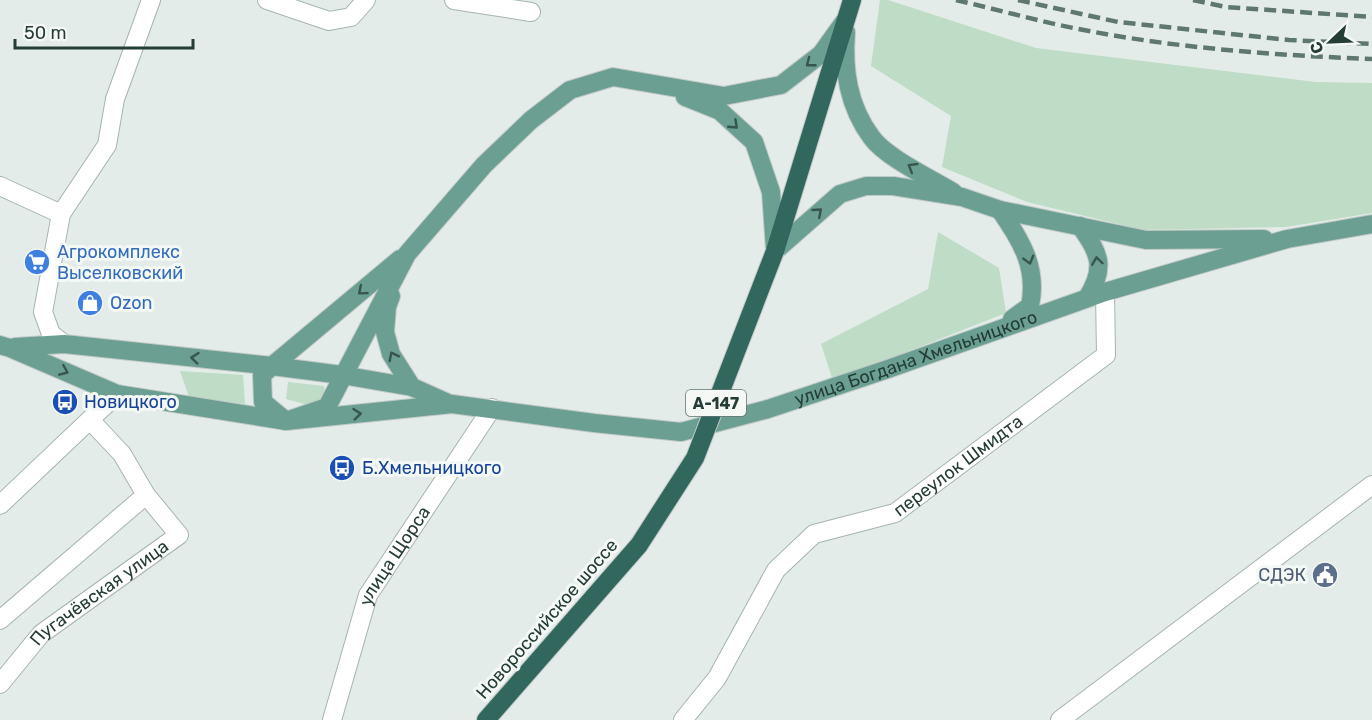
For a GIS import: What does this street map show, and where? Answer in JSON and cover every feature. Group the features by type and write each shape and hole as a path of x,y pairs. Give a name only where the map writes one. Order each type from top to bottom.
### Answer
{"highway":[{"name":"А-147","path":"775,252 852,0"},
{"name":"Новороссийское шоссе","path":"486,720 639,545 695,458 775,252"}],"main road":[{"name":"А-147","path":"407,254 484,165 524,127 570,90 612,77 724,96 781,85 821,54 847,18"},
{"name":"А-147","path":"847,18 844,58 847,85 857,113 872,139 897,159 962,197"},
{"name":"А-147","path":"645,82 720,111 754,142 771,192 775,252"},
{"name":"А-147","path":"775,252 840,194 866,186 893,186 962,197 1000,210"},
{"path":"1000,210 1146,240 1287,239"},
{"path":"1000,210 1026,250 1033,274 1030,306 1000,328"},
{"name":"улица Богдана Хмельницкого","path":"452,404 681,432 768,409 1105,292 1287,239 1372,224"},
{"path":"1080,226 1094,245 1100,266 1096,284 1087,298"},
{"path":"286,421 263,402 262,375 407,254"},
{"path":"286,421 327,407 407,254"},
{"path":"407,254 387,307 385,332 391,354 412,387"},
{"path":"5,346 64,344 342,375 412,387 452,404"},
{"path":"5,346 117,394 286,421 452,404"}],"street":[{"path":"64,344 51,334 44,312 61,214 107,145 115,99 151,0"},
{"path":"267,0 329,21 351,17 366,0"},
{"path":"454,0 531,12"},
{"path":"0,186 61,214"},
{"name":"переулок Шмидта","path":"683,720 717,678 776,570 814,534 896,513 1106,355 1105,292"},
{"path":"0,505 117,394"},
{"name":"улица Щорса","path":"332,720 368,595 492,408"},
{"name":"Пугачёвская улица","path":"0,684 41,634 179,535 146,495 122,454 90,420"},
{"path":"1060,720 1372,485"},
{"path":"0,620 146,495"}],"green space":[{"path":"880,0 888,0 1036,48 1316,82 1372,83 1372,213 1286,227 1143,230 1027,202 942,167 951,116 871,66"},
{"path":"938,232 999,268 1006,313 833,381 821,344 928,289"},
{"path":"180,371 243,375 245,404 189,397"},
{"path":"288,382 324,386 325,397 316,407 286,399"}],"railway":[{"path":"956,0 1059,25 1136,39 1254,52 1372,59"},
{"path":"1018,0 1118,22 1289,40 1372,44"},
{"path":"1193,0 1226,7 1372,17"}],"place":[{"name":"Агрокомплекс Выселковский","path":"37,262"},
{"name":"Ozon","path":"90,303"},
{"name":"Новицкого","path":"65,402"},
{"name":"Б.Хмельницкого","path":"342,468"},
{"name":"СДЭК","path":"1325,575"}]}
